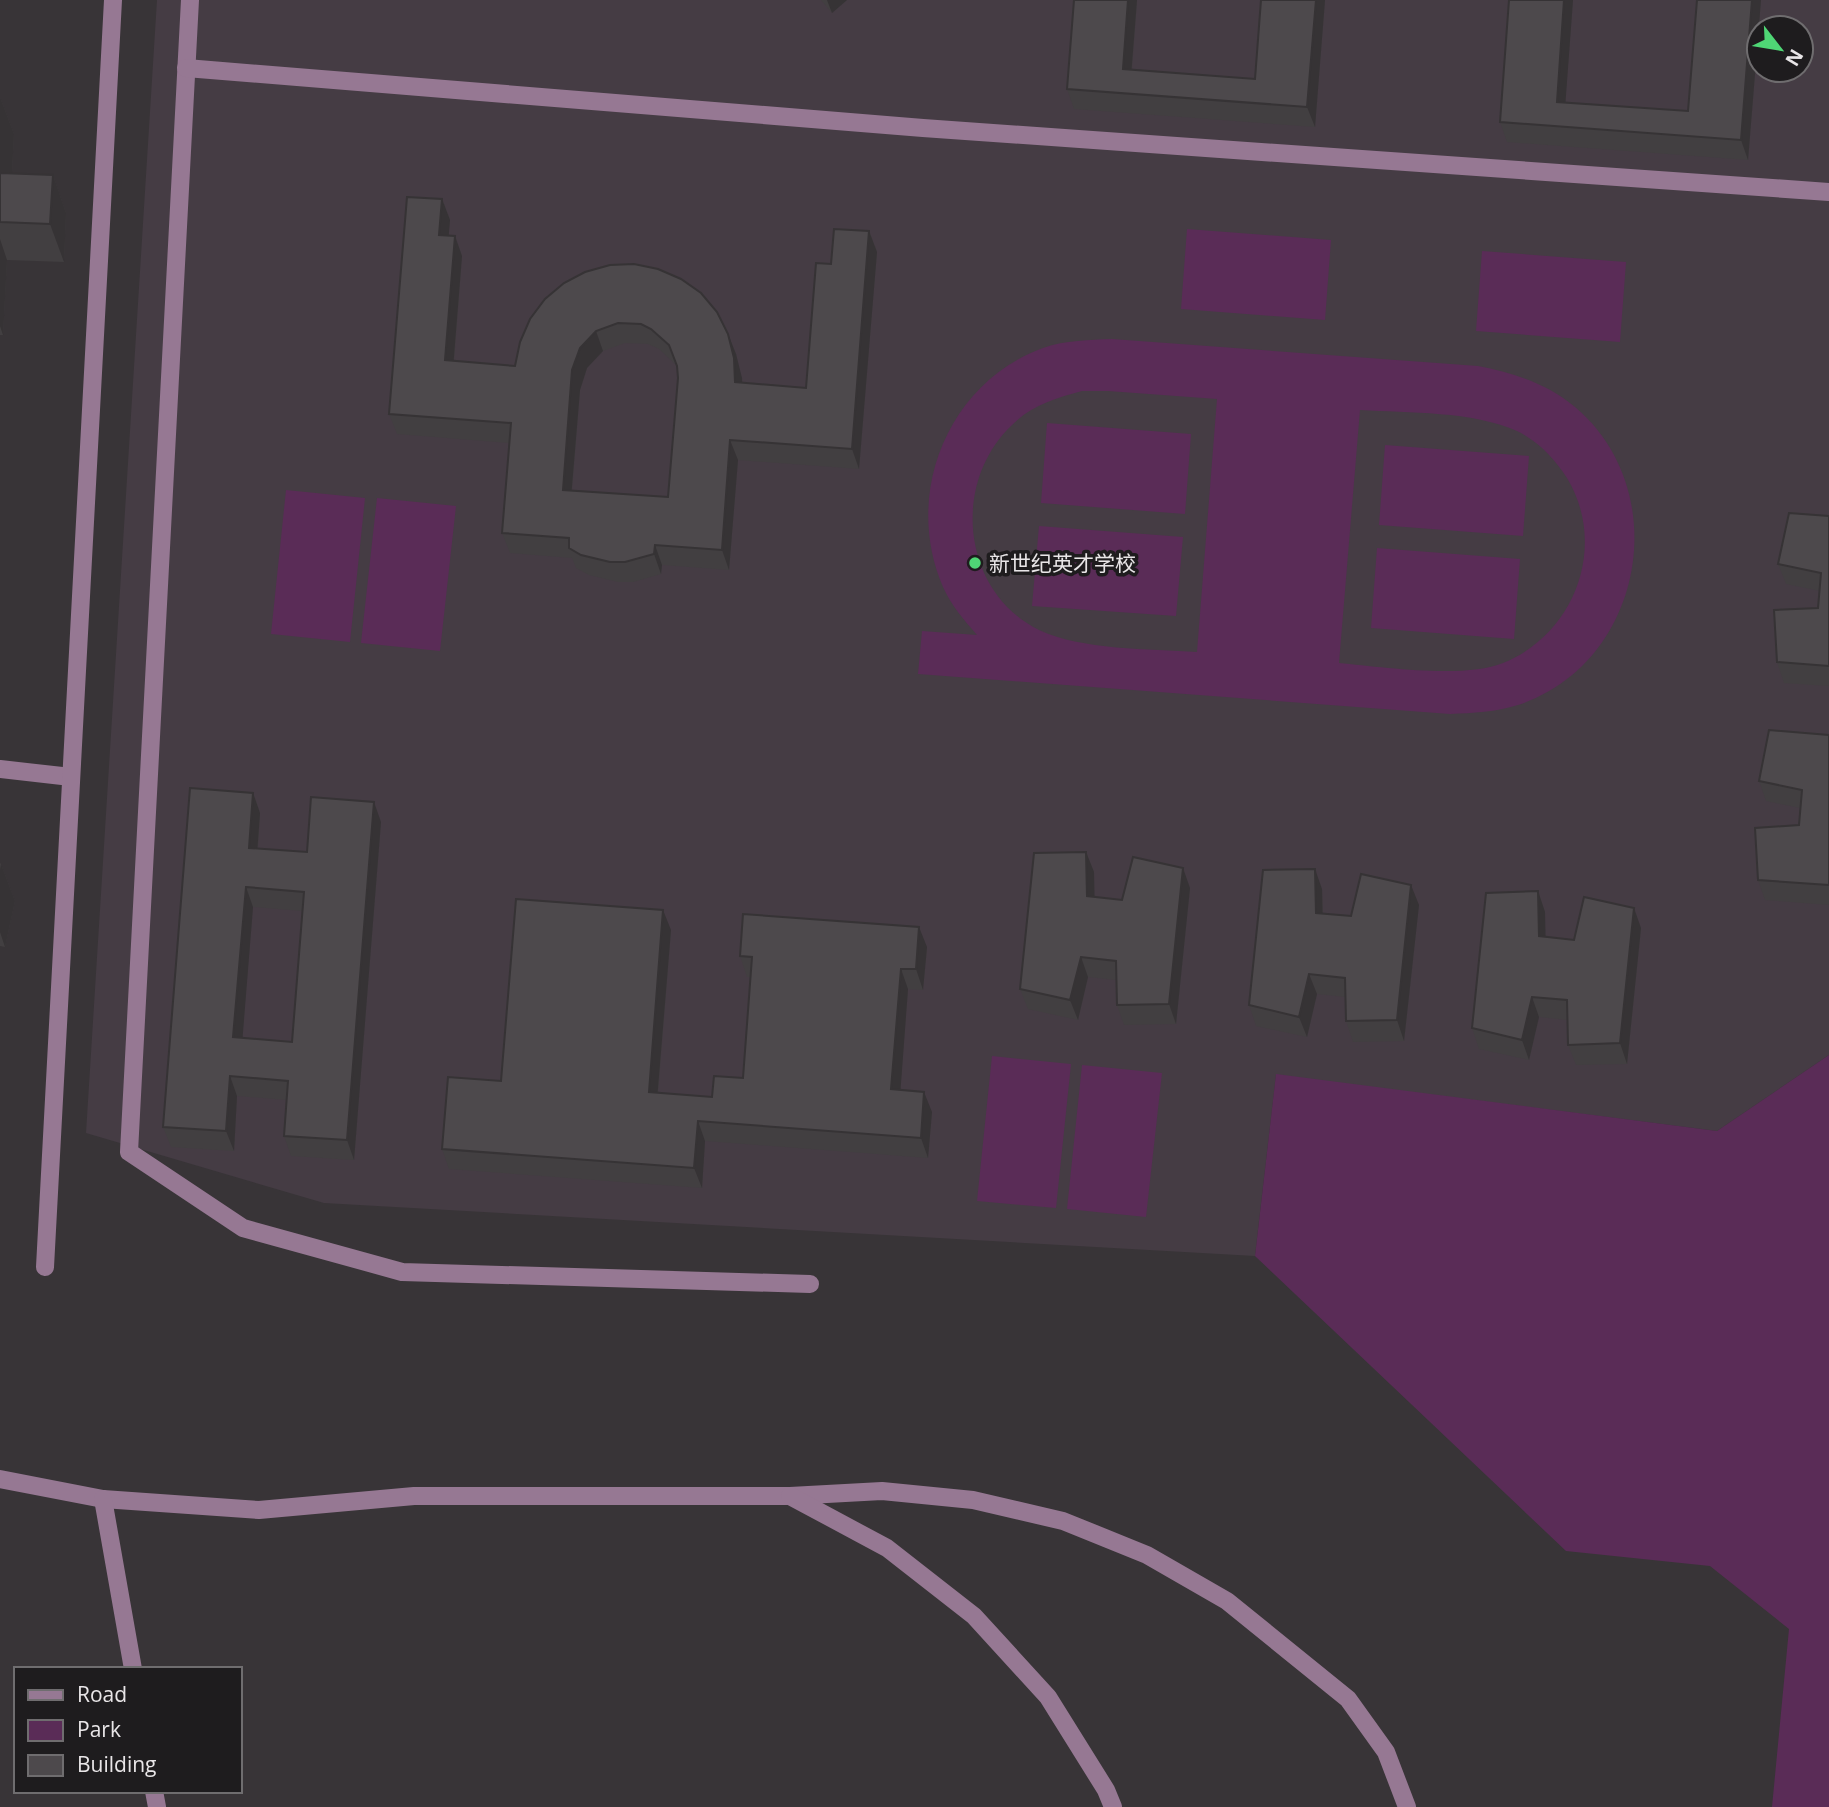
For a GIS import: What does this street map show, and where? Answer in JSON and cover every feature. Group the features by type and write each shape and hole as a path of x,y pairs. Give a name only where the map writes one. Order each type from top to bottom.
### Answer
{"lane":[{"path":"45,1267 113,0"},
{"path":"190,0 129,1153 243,1228 402,1272 810,1284"},
{"path":"187,68 937,129 1829,192"},
{"path":"0,769 71,777"},
{"path":"0,1479 103,1499 259,1510 414,1496 790,1496 882,1491 973,1500 1063,1521 1147,1555 1227,1601 1348,1699 1386,1752 1407,1807"},
{"path":"790,1496 887,1548 974,1616 1048,1697 1107,1790 1113,1807"},
{"path":"103,1499 133,1667"}],"shaded area":[{"name":"新世纪英才学校","path":"157,0 1829,0 1829,1055 1717,1131 1276,1075 1255,1256 324,1203 86,1133"}],"green space":[{"path":"1187,229 1331,240 1325,320 1181,309"},
{"path":"1482,251 1626,262 1620,342 1476,331"},
{"path":"1112,339 1478,366 1516,376 1553,391 1575,407 1606,442 1626,483 1634,527 1631,572 1618,615 1594,653 1561,684 1518,705 1476,713 1450,714 918,674 922,631 977,635 943,587 932,552 928,516 932,480 942,446 959,415 981,387 1010,365 1043,348 1078,341","holes":["1082,391 1217,399 1197,652 1095,645 1056,637 1039,630 1013,613 994,590 980,564 974,536 973,506 979,477 992,450 1011,426 1026,413 1053,400","1360,410 1460,416 1499,424 1532,440 1551,457 1567,478 1579,504 1584,532 1584,559 1566,610 1549,631 1528,650 1503,663 1467,670 1400,669 1339,663"]},
{"path":"1047,423 1191,434 1185,514 1041,503"},
{"path":"1385,445 1529,456 1523,536 1379,525"},
{"path":"286,490 365,498 350,642 271,634"},
{"path":"377,498 456,506 440,651 361,643"},
{"path":"1039,526 1183,537 1176,616 1032,606"},
{"path":"1377,548 1520,559 1514,639 1371,628"},
{"path":"1829,1055 1829,1807 1772,1807 1789,1629 1710,1566 1566,1551 1255,1256 1276,1074 1717,1131"},
{"path":"992,1056 1071,1064 1056,1208 977,1201"},
{"path":"1082,1065 1162,1073 1146,1217 1067,1209"}],"building":[{"path":"1074,0 1128,0 1123,69 1255,79 1261,0 1316,0 1307,107 1067,89"},
{"path":"1509,0 1564,0 1557,102 1688,111 1697,0 1752,0 1751,14 1745,14 1745,84 1741,140 1500,122"},
{"path":"0,173 53,175 50,224 0,222"},
{"path":"407,197 442,199 439,235 455,236 445,360 515,366 520,342 530,319 545,299 564,283 585,272 610,265 634,264 658,269 681,279 701,293 717,312 728,334 734,358 735,382 806,388 816,263 831,264 834,229 869,231 852,449 730,440 722,550 655,545 654,554 625,562 610,562 581,555 569,548 569,538 502,533 511,423 389,414","holes":["618,323 641,324 669,345 677,366 668,497 563,490 572,370 580,348 596,331"]},
{"path":"1789,513 1829,516 1829,666 1777,662 1774,610 1818,608 1821,573 1778,564"},
{"path":"1769,730 1829,735 1829,885 1758,880 1755,828 1799,825 1802,790 1759,781"},
{"path":"190,788 253,793 249,848 307,852 311,797 374,802 347,1140 284,1136 288,1081 230,1076 226,1131 163,1127","holes":["246,887 304,892 292,1042 233,1037"]},
{"path":"1086,852 1087,896 1122,900 1133,857 1183,868 1169,1004 1117,1005 1116,961 1081,957 1070,1000 1020,989 1034,853"},
{"path":"1315,869 1316,913 1351,916 1361,874 1411,885 1397,1020 1346,1021 1345,978 1309,974 1299,1017 1249,1005 1263,870"},
{"path":"1538,891 1539,936 1574,940 1584,897 1634,908 1620,1043 1568,1045 1567,1000 1532,997 1522,1040 1472,1028 1486,893"},
{"path":"516,899 663,910 649,1092 712,1097 714,1076 743,1078 752,957 740,956 743,914 919,927 916,969 901,969 891,1089 924,1092 921,1138 698,1121 694,1168 442,1149 448,1077 501,1081"}],"place":[{"name":"新世纪英才学校","path":"975,563"}]}
